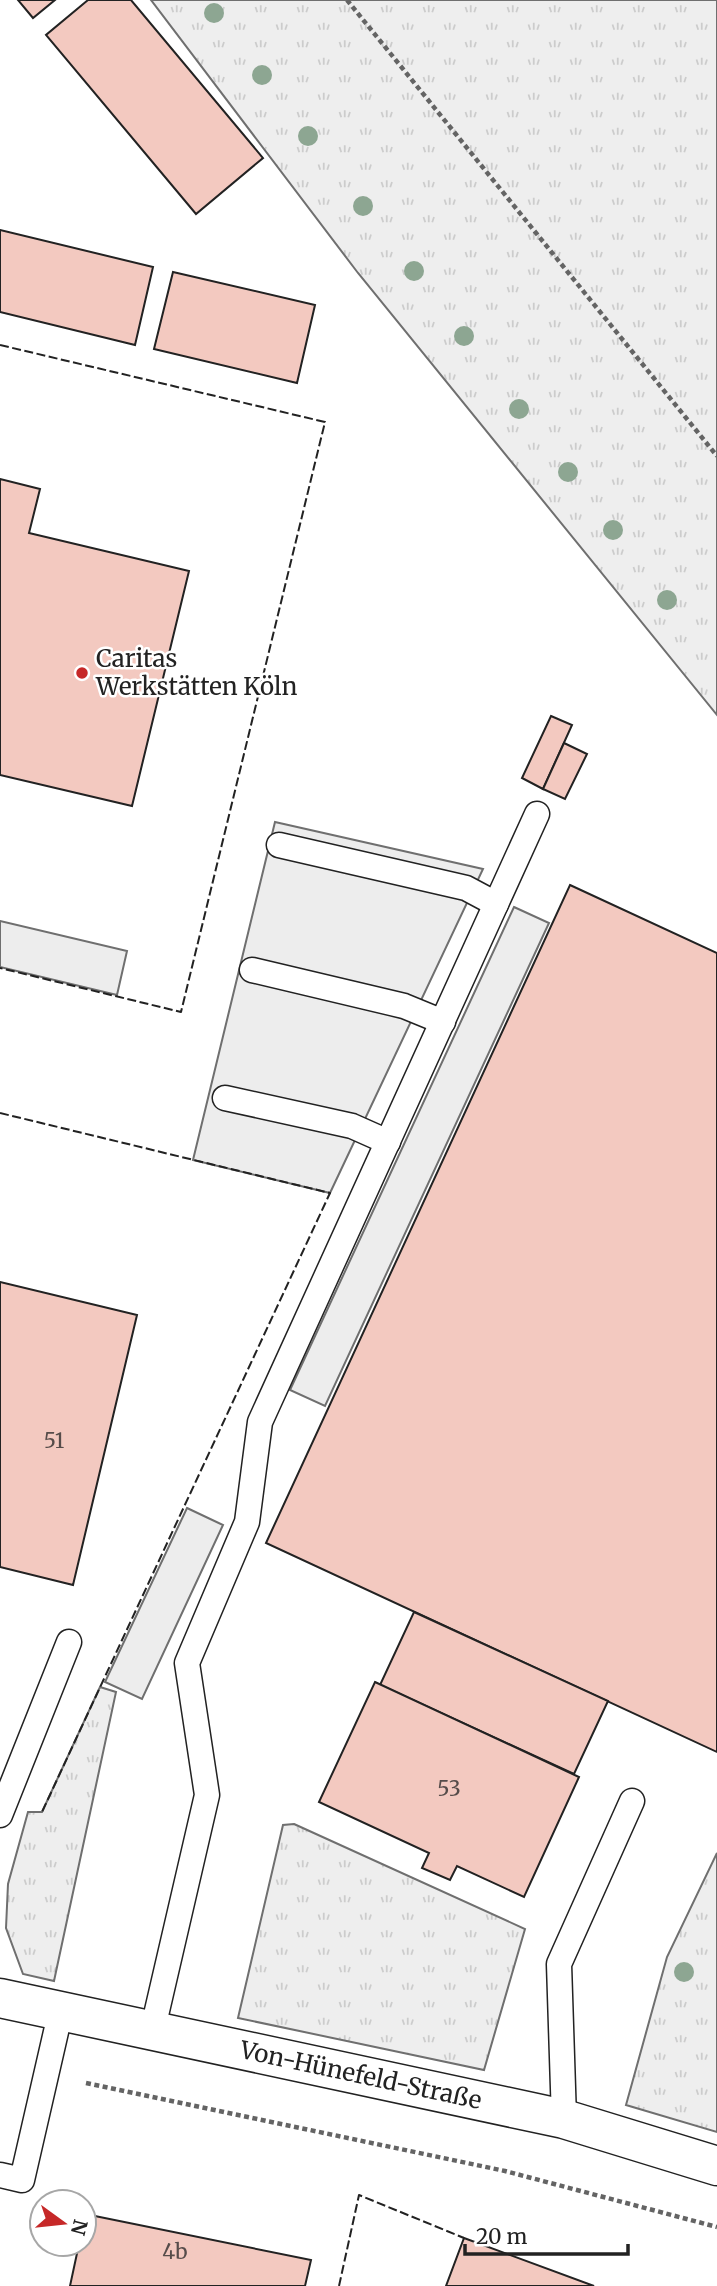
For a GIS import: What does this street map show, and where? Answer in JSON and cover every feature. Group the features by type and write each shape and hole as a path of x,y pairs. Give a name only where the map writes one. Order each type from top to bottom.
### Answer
{"street":[{"name":"Von-Hünefeld-Straße","path":"0,1998 153,2028 565,2119 717,2166"}],"lane":[{"path":"153,2028 207,1795 187,1663 247,1522 260,1422 537,814"},
{"path":"279,845 466,888 496,904"},
{"path":"252,970 404,1006 443,1022"},
{"path":"225,1098 352,1126 388,1142"},
{"path":"0,1815 69,1642"},
{"path":"565,2119 559,1964 632,1801"},
{"path":"0,2175 22,2180 61,2010"}],"path":[{"path":"347,0 717,456"},
{"path":"48,2074 505,2171 717,2227"}],"green space":[{"path":"151,0 717,0 717,715 358,273"},
{"path":"100,1687 116,1692 54,1981 23,1974 6,1928 8,1884 28,1812 42,1812"},
{"path":"294,1824 525,1929 484,2070 238,2018 283,1825"},
{"path":"717,1853 717,2132 626,2105 667,1957"}],"shaded area":[{"path":"275,822 483,869 330,1193 193,1160"},
{"path":"514,907 549,923 325,1406 290,1390"},
{"path":"0,921 127,951 117,995 0,967"},
{"path":"187,1508 223,1525 142,1699 105,1682"}],"building":[{"path":"18,0 55,0 33,18"},
{"path":"88,0 131,0 263,158 196,214 46,35"},
{"path":"0,230 153,267 135,345 0,312"},
{"path":"173,272 315,305 297,383 154,349"},
{"name":"Caritas Werkstätten Köln","path":"0,479 40,489 29,533 189,571 132,806 0,775"},
{"path":"551,716 572,725 543,789 522,778"},
{"path":"564,743 587,754 565,799 543,789"},
{"path":"570,885 717,953 717,1752 266,1543"},
{"path":"0,1282 137,1315 73,1585 0,1567"},
{"path":"414,1612 608,1701 574,1774 380,1685"},
{"path":"375,1682 579,1777 524,1897 457,1866 450,1880 422,1868 429,1853 319,1802"},
{"path":"98,2217 311,2260 305,2286 70,2286 76,2258 98,2258"},
{"path":"464,2238 594,2286 446,2286"}],"fence":[{"path":"0,345 325,422 181,1012 0,968"},
{"path":"0,1113 330,1193 42,1812"},
{"path":"339,2286 359,2195 464,2238"}],"place":[{"name":"Caritas Werkstätten Köln","path":"82,673"}]}
